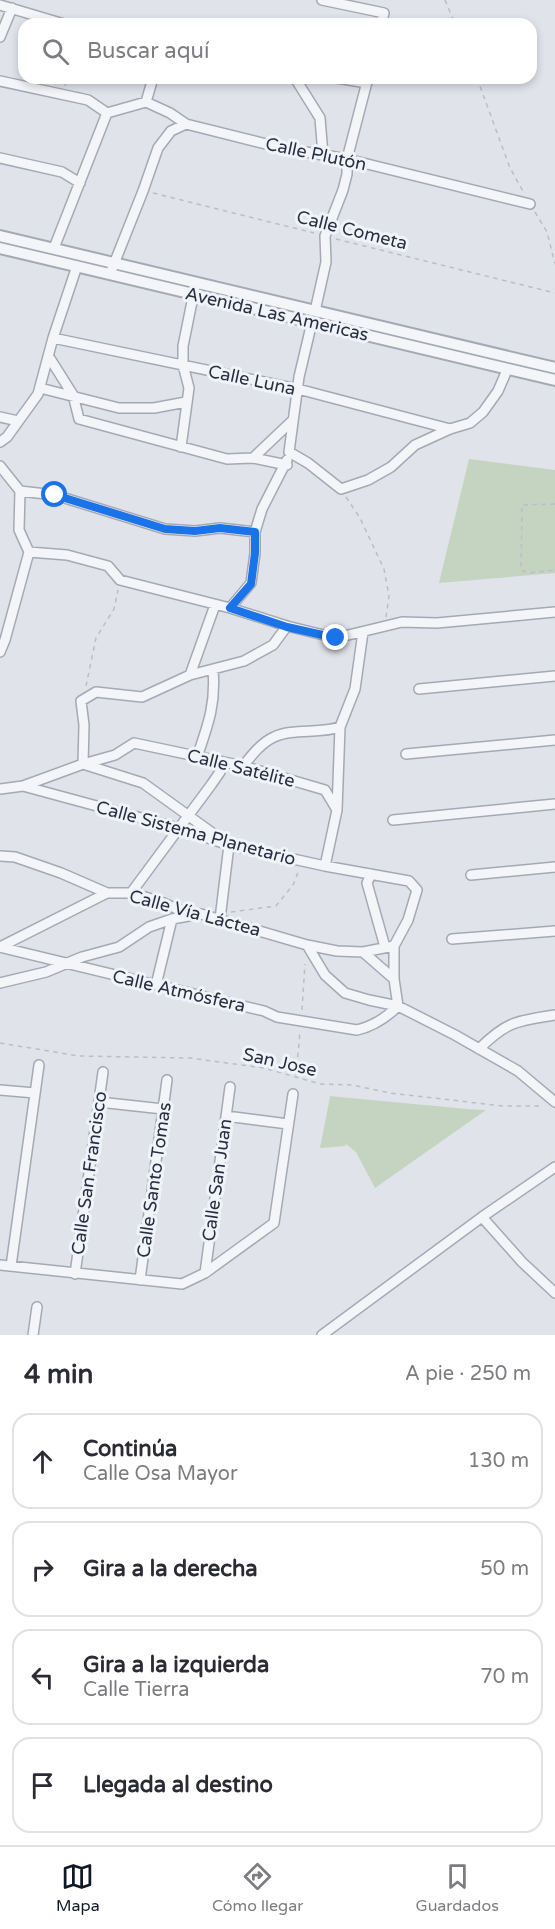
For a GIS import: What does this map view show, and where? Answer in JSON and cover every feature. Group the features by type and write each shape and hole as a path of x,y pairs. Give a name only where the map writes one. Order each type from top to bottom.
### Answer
{"street":[{"path":"322,0 384,13 383,18"},
{"path":"0,5 44,18"},
{"path":"0,37 12,8"},
{"path":"0,81 88,100 107,113"},
{"path":"107,113 146,102 151,84"},
{"path":"300,84 320,118 323,155"},
{"path":"315,311 326,262 325,236 343,190 347,174 347,159 366,84"},
{"name":"Calle Plutón","path":"146,102 186,124 282,148 347,159 530,204"},
{"path":"54,248 107,113"},
{"path":"110,274 158,148 171,131 186,124"},
{"path":"0,158 62,172 80,183"},
{"name":"Avenida Las Americas","path":"0,236 555,368"},
{"name":"Avenida Las Americas","path":"0,248 555,380"},
{"path":"0,442 38,394 71,264 68,251"},
{"path":"181,447 189,388 183,365 183,346 197,282"},
{"path":"230,608 251,584 255,532 274,483 286,465 312,322"},
{"name":"Calle Luna","path":"53,338 298,389 450,429"},
{"path":"49,357 74,395 79,419 227,459 253,458 286,465"},
{"path":"289,452 308,463 340,489 368,480 391,467 415,444 470,423 483,412 498,391 507,370"},
{"path":"40,388 119,408 154,408 186,402"},
{"path":"0,417 18,421"},
{"path":"253,458 293,420"},
{"path":"0,466 20,491 19,530 29,552 0,652"},
{"path":"20,491 55,495 165,529 195,531 220,528 255,532"},
{"path":"29,552 67,555 108,566 120,580 230,608 287,627 336,638 402,622 437,623 555,612"},
{"path":"190,675 215,605"},
{"path":"82,764 84,725 81,700 96,692 142,697 190,675 244,661 273,645 287,627"},
{"path":"325,866 336,810 340,727 355,689 363,632"},
{"path":"197,757 211,714 215,692 213,670"},
{"path":"419,689 555,676"},
{"path":"243,766 259,747 276,736 328,731 340,727"},
{"path":"405,754 555,740"},
{"name":"Calle Satélite","path":"82,764 115,755 134,743 243,766 325,790 336,810"},
{"path":"131,893 220,771 221,763"},
{"path":"0,789 22,786 82,764 143,783 229,845 220,916"},
{"name":"Calle Sistema Planetario","path":"22,786 178,828 229,845 409,881 417,890 408,920 390,946"},
{"path":"393,820 555,804"},
{"name":"Calle Vía Láctea","path":"0,856 15,857 33,863 107,893 131,893 177,909 220,916 307,945 337,951 363,952 390,946"},
{"path":"471,875 555,867"},
{"path":"371,874 367,883 390,946 398,1006"},
{"path":"0,947 107,893"},
{"path":"0,983 46,972 82,957 119,947 150,927 172,919 201,914"},
{"path":"156,985 172,919"},
{"path":"452,939 555,931"},
{"path":"307,945 325,975 345,993 398,1006 518,1071 555,1101"},
{"name":"Calle Atmósfera","path":"0,947 264,1011 277,1017 357,1030 369,1027 387,1017 398,1006"},
{"path":"363,952 394,979"},
{"path":"479,1049 494,1034 511,1023 555,1015"},
{"path":"11,1266 39,1065"},
{"name":"Calle San Francisco","path":"75,1274 103,1072"},
{"name":"Calle Santo Tomas","path":"140,1280 167,1080"},
{"name":"Calle San Juan","path":"205,1273 230,1087"},
{"path":"0,1090 35,1094"},
{"path":"0,1265 182,1284 205,1273 274,1223 293,1094"},
{"path":"99,1102 163,1109"},
{"path":"226,1116 288,1124"},
{"path":"322,1335 482,1217 555,1167"},
{"path":"482,1217 522,1262 555,1293"},
{"path":"33,1335 37,1306"}],"path":[{"path":"445,0 452,18"},
{"path":"479,84 510,168 547,232 555,264"},
{"name":"Calle Cometa","path":"143,191 555,293"},
{"path":"340,489 360,518 384,569 388,596 383,626"},
{"path":"555,504 522,505 521,570 529,573 555,570"},
{"path":"81,700 90,671 96,638 114,609 120,580"},
{"path":"220,916 276,906 293,885 303,861"},
{"name":"San Jose","path":"0,1043 79,1056 190,1058 264,1068 320,1084 352,1085 390,1093 503,1106 544,1106"}],"green space":[{"path":"469,459 555,470 555,573 439,583"},
{"path":"329,1096 486,1110 375,1188 356,1152 346,1144 345,1146 320,1148"}],"route":[{"path":"55,495 165,529 195,531 220,528 255,532 251,584 230,608 287,627 336,638"}]}
